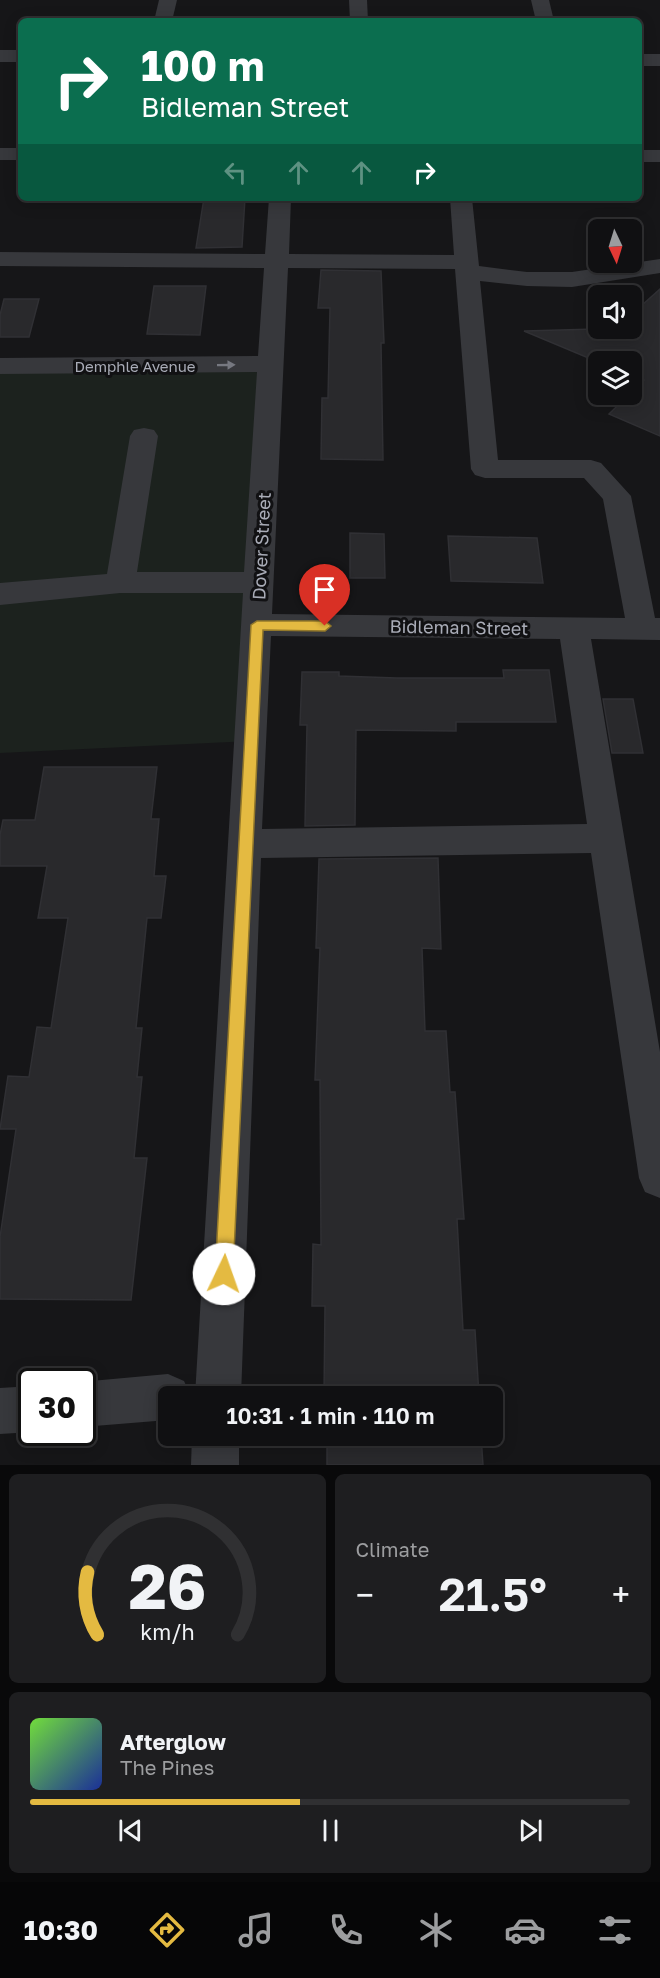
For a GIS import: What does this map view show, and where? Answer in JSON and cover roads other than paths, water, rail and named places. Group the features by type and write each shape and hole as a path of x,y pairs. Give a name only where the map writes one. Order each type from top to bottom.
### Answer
{"street":[{"path":"164,18 168,0"},
{"path":"358,0 359,18"},
{"path":"540,0 544,18"},
{"path":"0,56 18,56"},
{"path":"642,60 660,60"},
{"path":"0,154 18,154"},
{"path":"642,156 660,156"},
{"name":"Dover Street","path":"209,1386 260,582 280,201"},
{"path":"461,201 485,469 591,470 617,496 651,629"},
{"path":"0,259 467,267 523,280 589,278 638,267 660,266"},
{"name":"Demphle Avenue","path":"0,366 271,364"},
{"path":"120,583 144,436"},
{"path":"0,594 120,583 260,582"},
{"name":"Bidleman Street","path":"257,625 651,629"},
{"path":"574,628 660,1178"},
{"path":"244,844 607,838"},
{"path":"96,1403 158,1398"},
{"path":"0,1411 18,1410"},
{"name":"Dover Street","path":"213,1446 215,1465"}]}
